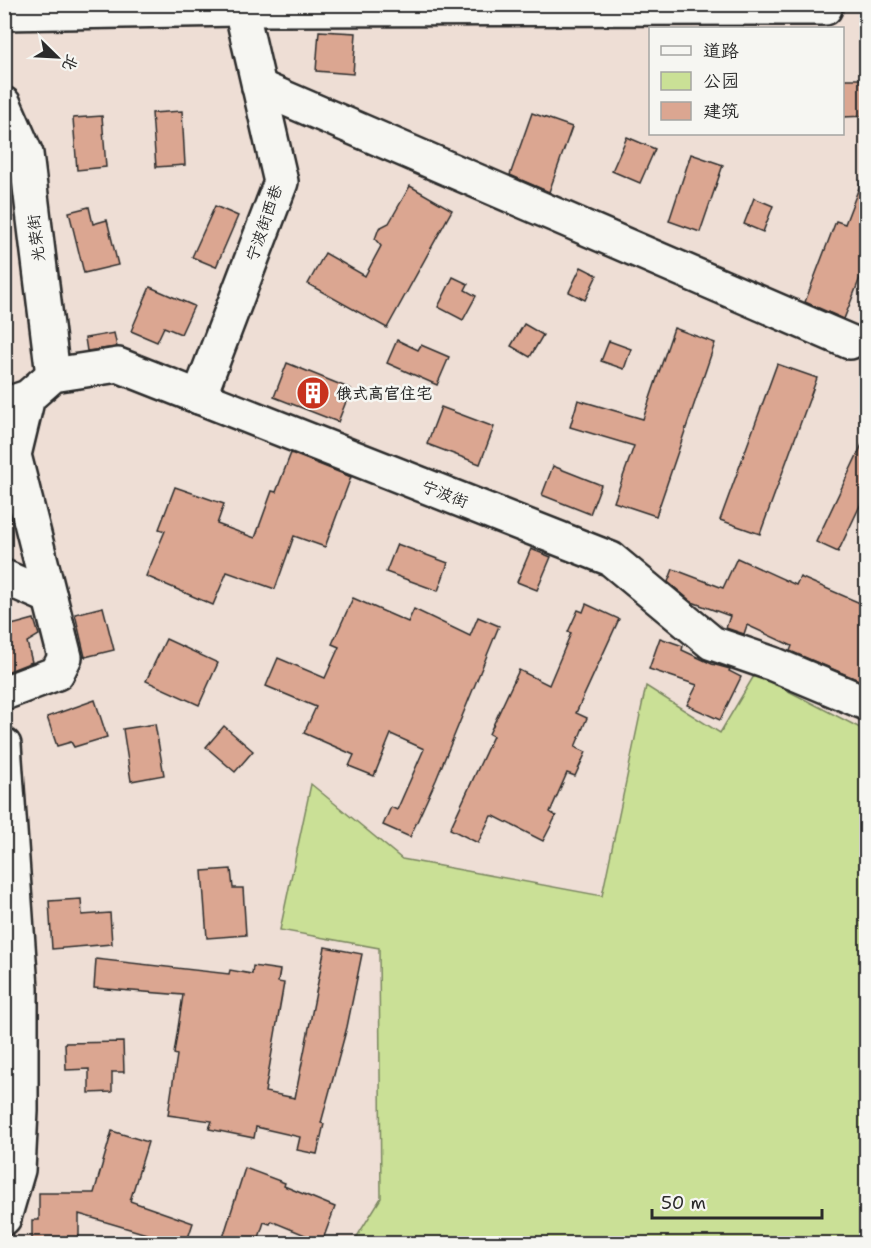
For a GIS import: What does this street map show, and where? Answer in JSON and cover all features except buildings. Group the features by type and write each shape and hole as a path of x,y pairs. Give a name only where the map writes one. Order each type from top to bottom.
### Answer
{"street":[{"name":"宁波街西巷","path":"199,397 280,182 240,7"},
{"path":"4,14 75,8 825,8"},
{"path":"259,87 850,342"},
{"name":"光荣街","path":"4,104 26,154 53,375"},
{"name":"宁波街","path":"53,375 118,365 611,559 712,643 773,664 867,703"},
{"path":"4,693 57,673 65,657 50,597 12,488 16,401 53,375"},
{"path":"4,577 50,597"},
{"path":"4,745 24,988 18,1170 4,1218"}],"green space":[{"path":"755,674 866,731 866,1243 353,1243 381,1198 379,948 280,930 311,784 402,859 602,896 646,686 720,733"}],"place":[{"name":"俄式高官住宅","path":"313,393"}]}
